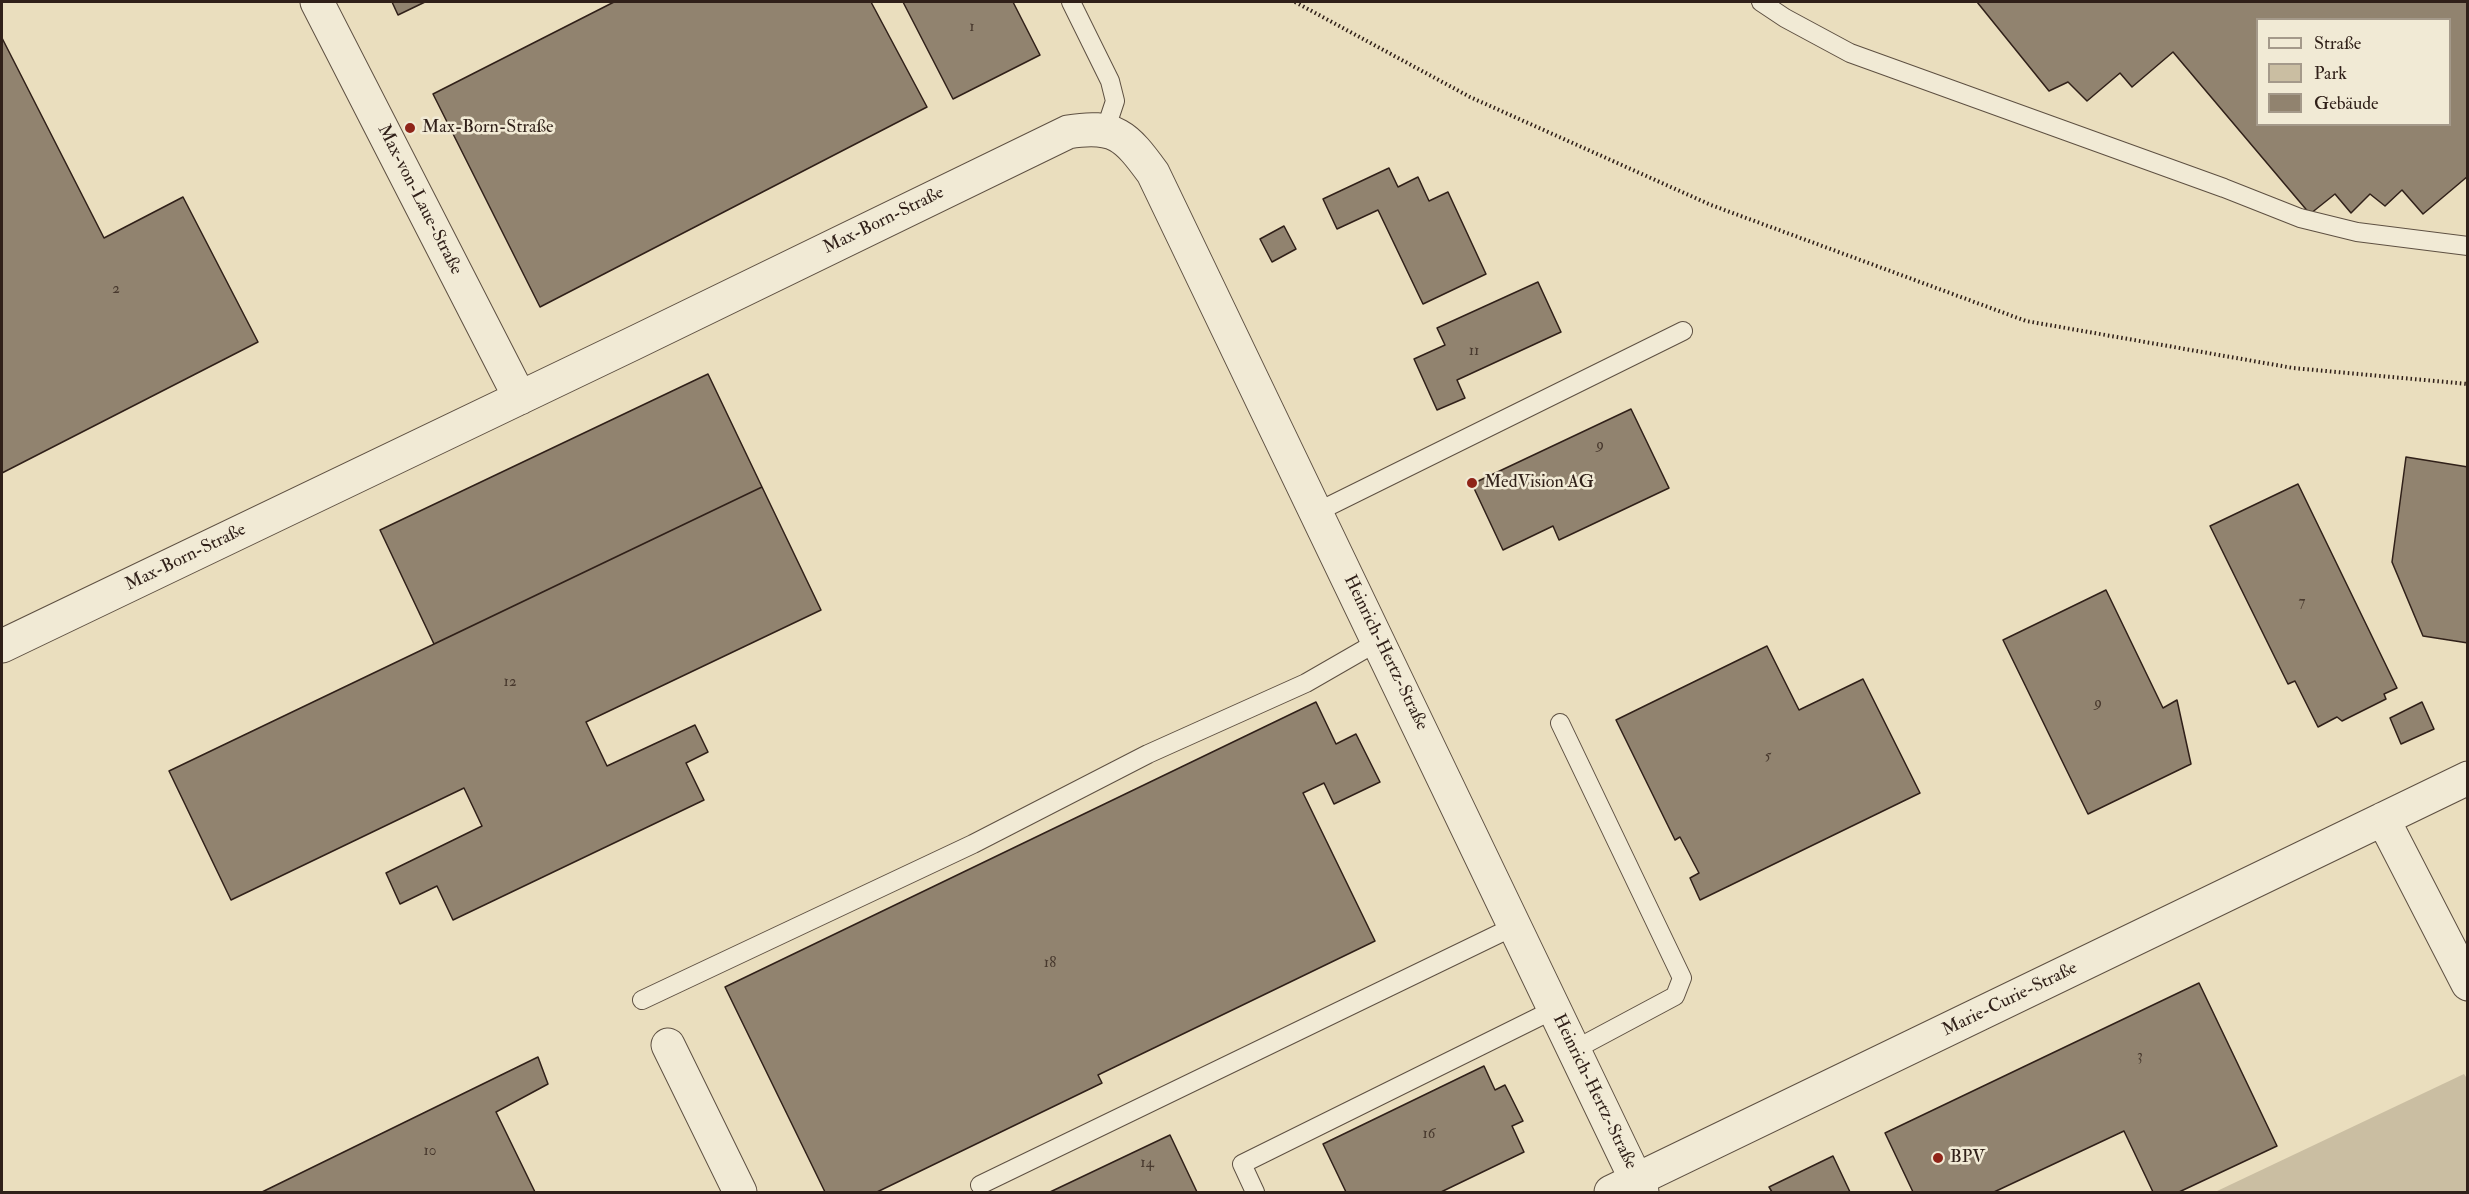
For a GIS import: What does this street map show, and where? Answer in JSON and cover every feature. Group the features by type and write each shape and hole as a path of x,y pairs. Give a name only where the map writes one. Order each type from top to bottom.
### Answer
{"street":[{"name":"Max-von-Laue-Straße","path":"317,2 520,398"},
{"name":"Max-Born-Straße","path":"2,646 1068,132 1094,128 1113,134"},
{"name":"Heinrich-Hertz-Straße","path":"1113,134 1136,148 1153,173 1555,1009 1630,1188"},
{"name":"Marie-Curie-Straße","path":"1630,1188 2468,778"},
{"path":"2383,819 2468,984"},
{"path":"668,1045 740,1192"}],"lane":[{"path":"1071,2 1110,81 1114,101 1113,134"},
{"path":"1761,2 1785,18 1850,53 2224,188 2300,218 2356,232 2468,246"},
{"path":"1317,512 1683,331"},
{"path":"642,1000 973,844 1148,754 1306,683 1379,641"},
{"path":"1560,723 1682,978 1675,996 1574,1050"},
{"path":"980,1185 1515,926"},
{"path":"1255,1192 1242,1164 1555,1009"}],"path":[{"path":"1295,2 1470,97 1711,205 2026,321 2293,368 2468,384"}],"green space":[{"path":"2464,1074 2468,1080 2467,1192 2215,1192"}],"building":[{"path":"392,2 425,2 398,15"},
{"path":"614,2 871,2 927,107 540,307 433,94"},
{"path":"903,2 1013,2 1040,55 953,99"},
{"path":"1977,2 2468,2 2468,176 2423,214 2402,190 2385,206 2370,194 2351,213 2335,194 2310,214 2173,52 2132,87 2120,73 2087,101 2068,82 2049,91"},
{"path":"2,38 104,238 183,197 258,342 2,473"},
{"path":"1389,168 1398,187 1418,177 1429,201 1448,192 1486,274 1423,304 1378,210 1337,229 1323,199"},
{"path":"1284,226 1296,249 1272,262 1260,239"},
{"path":"1538,282 1561,332 1457,380 1465,398 1437,410 1414,359 1445,345 1437,328"},
{"path":"708,374 762,487 434,644 380,530"},
{"path":"1631,409 1669,488 1559,540 1553,526 1503,550 1472,484"},
{"path":"2406,457 2468,467 2468,643 2423,636 2392,562"},
{"path":"2298,484 2397,688 2384,694 2386,699 2342,721 2337,717 2318,727 2295,681 2288,684 2210,526"},
{"path":"762,487 821,610 586,722 607,766 695,725 708,752 686,763 704,800 453,920 437,886 400,904 386,873 482,826 464,788 231,900 169,771"},
{"path":"2106,590 2163,708 2177,700 2191,764 2088,814 2003,640"},
{"path":"1767,646 1799,710 1863,679 1920,793 1700,900 1690,878 1699,873 1680,837 1675,840 1616,720"},
{"path":"1316,702 1336,744 1356,734 1380,782 1334,804 1324,783 1303,793 1375,941 1098,1075 1102,1083 877,1192 825,1192 725,987"},
{"path":"2422,702 2434,729 2401,744 2390,718"},
{"path":"2199,983 2277,1146 2179,1192 2153,1192 2124,1131 1994,1192 1913,1192 1885,1133"},
{"path":"538,1057 548,1084 496,1112 535,1192 262,1192"},
{"path":"1484,1066 1495,1090 1505,1085 1523,1121 1512,1126 1524,1152 1441,1192 1346,1192 1323,1144"},
{"path":"1170,1135 1197,1192 1050,1192"},
{"path":"1833,1156 1850,1192 1772,1192 1769,1187"}],"place":[{"name":"Max-Born-Straße","path":"410,128"},
{"name":"MedVision AG","path":"1472,483"},
{"name":"BPV","path":"1938,1158"}]}
